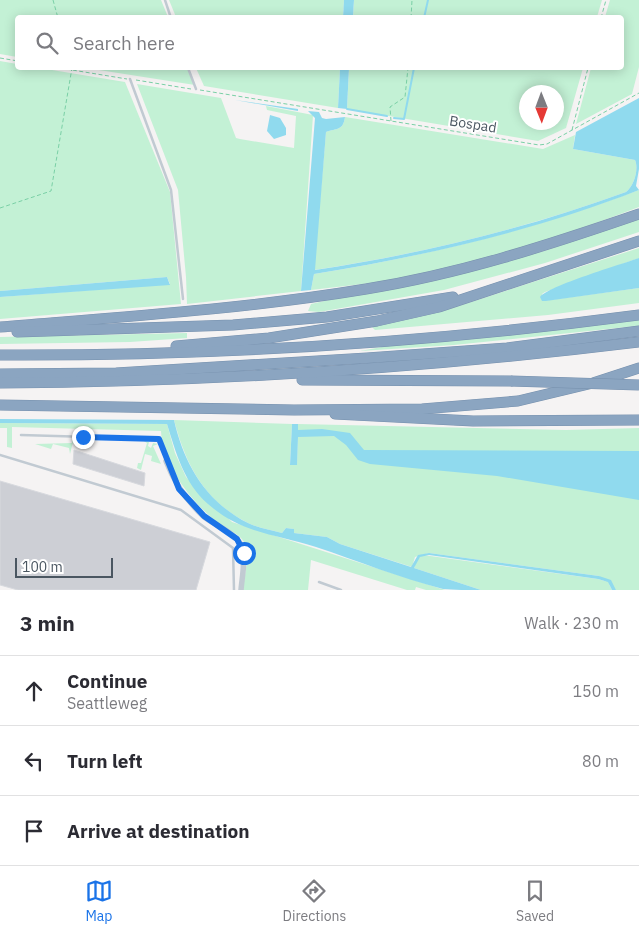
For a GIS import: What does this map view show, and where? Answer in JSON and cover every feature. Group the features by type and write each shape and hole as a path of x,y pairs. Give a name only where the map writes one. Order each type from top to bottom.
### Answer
{"highway":[{"path":"0,327 244,305 366,289 497,261 639,214"},
{"path":"67,355 227,342 326,330 439,307 639,241"},
{"path":"0,332 101,331 233,325 327,317 481,292"},
{"path":"0,355 316,348 489,332 639,315"},
{"path":"0,374 116,373 358,359 507,348 639,331"},
{"path":"252,378 473,360 639,342"},
{"path":"0,405 300,410 422,409 518,401 593,383 639,368"},
{"path":"0,384 252,378 511,381 639,385"},
{"path":"300,410 354,417 473,421 639,420"}],"street":[{"path":"166,461 179,489 192,504 204,516 240,543 244,553 241,590"}],"lane":[{"path":"165,0 170,15"},
{"path":"189,70 196,89"},
{"path":"130,79 171,190 183,299"},
{"path":"20,435 159,439 166,461"},
{"path":"0,455 181,510 233,548 234,590"},
{"path":"319,582 330,588 342,590"}],"path":[{"path":"53,0 57,15"},
{"path":"411,15 412,0"},
{"path":"602,15 606,0"},
{"path":"0,58 15,60"},
{"path":"0,208 51,191 72,70"},
{"path":"391,121 390,108 405,97 408,70"},
{"path":"571,131 587,70"},
{"name":"Bospad","path":"331,111 539,145 547,144 639,94"}],"green space":[{"path":"0,0 161,0 167,15 15,15 15,57 0,54"},
{"path":"169,0 344,0 343,15 175,15"},
{"path":"354,0 602,0 598,15 353,15"},
{"path":"610,0 639,0 639,67 632,94 576,124 590,70 624,70 624,15 606,15"},
{"path":"0,61 15,64 15,70 52,70 125,82 170,192 181,304 0,319 0,297 170,284 167,277 0,291"},
{"path":"99,70 189,70 195,85"},
{"path":"197,70 340,70 338,108 204,86"},
{"path":"349,70 582,70 566,128 564,129 564,85 519,85 519,130 562,130 538,141 347,109"},
{"path":"137,84 221,98 236,138 240,139 294,148 296,116 267,110 266,106 313,115 301,291 187,304 178,190"},
{"path":"345,117 543,149 575,135 573,149 635,160 636,172 631,186 626,192 550,218 433,248 314,270 326,132 341,127"},
{"path":"639,190 639,207 511,252 413,277 311,290 314,274 397,259 479,240 559,217"},
{"path":"639,218 639,232 545,263 444,290 319,312 308,311 311,304 544,251"},
{"path":"639,248 639,258 545,292 542,294 542,301 639,288 639,303 548,315 375,330 372,327 446,310"},
{"path":"639,319 639,326 454,345 360,351 398,344"},
{"path":"187,333 187,338 130,342 0,344 0,337"},
{"path":"174,420 292,424 290,464 297,465 298,424 566,430 639,428 639,590 616,590 599,576 429,553 415,557 412,567 340,544 327,537 294,533 294,529 286,528 282,533 256,526 233,514 208,493 191,467 184,452"},
{"path":"0,423 167,424 175,453 186,477 232,522 445,590 426,590 416,587 415,590 407,590 311,560 308,590 243,590 247,560 245,544 238,535 221,525 200,507 181,484 167,457 161,431 12,427 12,448 7,447 7,428 0,428"},
{"path":"73,438 70,454 69,448 53,444 51,449 35,444 72,443"},
{"path":"142,440 149,442 148,446 151,448 153,443 158,444 153,446 161,464 151,461 152,456 145,454 141,470 137,468 138,463 141,463 147,443"},
{"path":"423,555 598,579 608,582 612,590 481,590 414,568 418,558"}],"water":[{"path":"344,0 354,0 353,15 343,15"},
{"path":"340,70 349,70 347,109 338,108"},
{"path":"639,98 639,169 636,186 639,190 560,218 479,241 397,259 314,274 311,290 301,291 315,118 308,111 319,112 322,118 326,119 345,117 341,127 326,132 315,270 355,264 472,239 550,218 626,192 635,177 635,160 573,149 576,132"},
{"path":"235,100 298,109 298,111"},
{"path":"270,115 280,118 286,128 286,135 274,139 267,131"},
{"path":"639,258 639,288 546,301 542,301 540,297 546,292 570,281"},
{"path":"167,277 170,285 0,297 0,291"},
{"path":"0,419 174,420 184,452 199,480 220,504 252,525 282,533 286,528 294,529 294,533 327,537 340,544 411,567 418,555 429,553 599,576 611,580 616,590 612,590 608,582 598,579 429,555 420,557 414,568 481,590 443,589 427,585 316,547 260,532 234,522 221,514 200,496 187,477 167,424 0,423"},
{"path":"292,424 298,424 298,430 322,429 350,433 364,450 639,451 639,500 497,476 370,464 358,460 346,445 334,436 298,437 297,465 290,465"}],"building":[{"path":"74,450 145,473 144,486 73,464"},
{"path":"0,481 210,542 196,590 18,590 0,585"}],"waterway":[{"path":"425,15 428,0"},
{"path":"394,118 404,119 414,70"},
{"path":"347,109 387,116"}],"route":[{"path":"83,437 159,439 179,489 204,516 217,527 237,539 244,553"}]}
